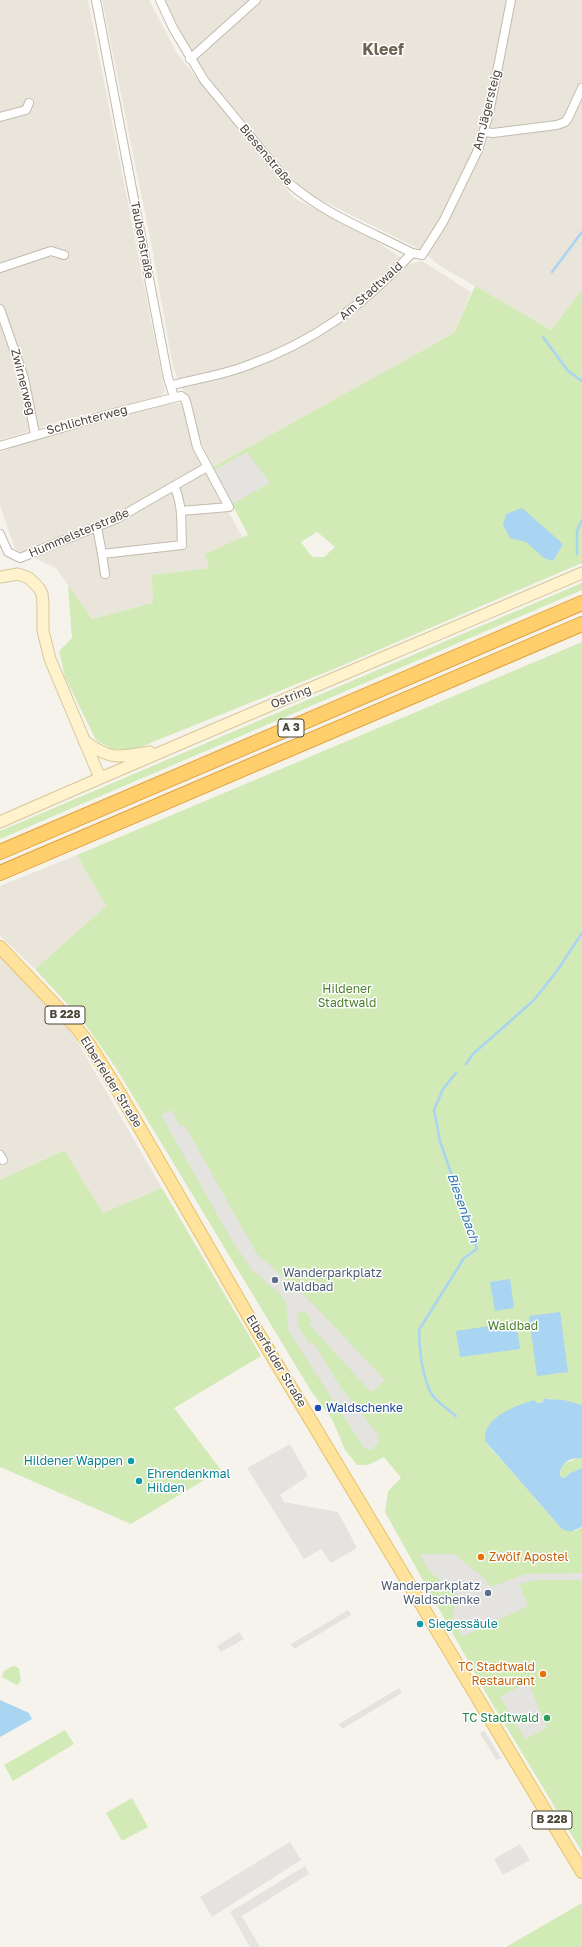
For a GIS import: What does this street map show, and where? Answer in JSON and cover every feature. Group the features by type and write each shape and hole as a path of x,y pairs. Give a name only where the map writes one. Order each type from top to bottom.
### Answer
{"highway":[{"name":"A 3","path":"0,852 582,603"},
{"name":"A 3","path":"0,873 582,624"}],"main road":[{"name":"Ostring","path":"0,822 165,749 314,688 582,573"},
{"path":"0,578 7,575 18,574 29,578 39,588 42,599 42,631 50,659 100,778"},
{"path":"84,741 102,754 116,756 127,757 165,749"},
{"name":"Elberfelder Straße","path":"0,946 76,1027 89,1044 119,1092 257,1331 582,1872"}],"street":[{"name":"Taubenstraße","path":"96,0 168,378 172,385 174,397"},
{"name":"Biesenstraße","path":"160,0 190,59 204,80 289,183 305,197 322,208 412,252 422,255"},
{"path":"190,59 256,0"},
{"name":"Am Jägersteig","path":"422,255 461,188 478,150 484,132 511,0"},
{"path":"484,132 493,133 558,125 565,122 582,88"},
{"path":"0,117 26,110 29,103"},
{"path":"0,268 51,251 64,255"},
{"name":"Am Stadtwald","path":"172,385 244,367 307,340 333,324 363,301 412,252"},
{"name":"Zwirnerweg","path":"0,309 24,378 35,434"},
{"path":"174,397 181,396 185,399 193,434 207,467 229,507 181,511"},
{"name":"Schlichterweg","path":"0,446 35,434 174,397"},
{"name":"Hummelsterstraße","path":"0,534 8,552 20,558 97,528 207,467"},
{"path":"102,554 182,545 181,511 178,495 174,486"},
{"path":"97,528 105,574"}],"shaded area":[{"path":"0,0 88,0 165,392 159,397 71,418 0,440"},
{"path":"102,0 149,0 178,55 294,198 373,239 410,264 422,261 471,292 454,333 213,467 197,434 185,395 173,367 152,248"},
{"path":"165,0 582,0 582,290 551,330 440,266 419,249 305,192 201,68 176,25"},
{"path":"181,403 201,463 243,538 205,554 210,568 153,575 153,603 92,619 56,568 15,549 0,506 0,453 15,446 97,420 165,404"},
{"path":"247,452 270,483 232,504 214,470"},
{"path":"77,855 106,906 35,969 0,936 0,886"},
{"path":"0,954 67,1024 162,1188 103,1213 63,1150 0,1180"},
{"name":"Wanderparkplatz Waldbad","path":"172,1110 180,1126 185,1126 257,1254 305,1296 385,1380 371,1392 309,1324 312,1320 304,1311 297,1313 297,1324 309,1344 313,1342 341,1388 377,1433 379,1441 372,1450 365,1449 289,1332 286,1302 281,1295 252,1270 230,1237 161,1115"},
{"path":"290,1444 308,1476 280,1495 284,1502 338,1512 357,1548 331,1563 321,1549 304,1559 247,1468"},
{"name":"Wanderparkplatz Waldschenke","path":"420,1554 454,1554 483,1577 491,1587 526,1574 582,1573 582,1580 535,1580 519,1584 528,1606 462,1637 453,1616 454,1609 460,1598 428,1570"},
{"path":"348,1610 351,1615 294,1649 291,1644"},
{"path":"239,1632 244,1639 221,1652 217,1646"},
{"path":"528,1682 547,1728 525,1739 500,1697"},
{"path":"399,1688 402,1693 342,1729 339,1724"},
{"path":"484,1730 501,1758 496,1760 480,1733"},
{"path":"290,1842 301,1860 212,1917 200,1897"},
{"path":"520,1844 530,1860 503,1875 494,1859"},
{"path":"305,1866 309,1874 242,1916 260,1947 250,1947 230,1912"}],"green space":[{"path":"475,286 551,330 582,290 582,563 334,669 133,750 112,749 96,740 65,677 59,651 72,638 68,585 92,619 153,603 152,575 209,568 205,554 248,535 213,467 454,333","holes":["317,532 335,547 324,557 312,557 301,542"]},
{"path":"582,583 582,590 0,839 0,831"},
{"name":"Hildener Stadtwald","path":"582,642 582,1405 551,1399 537,1403 534,1401 513,1408 496,1418 487,1444 561,1528 576,1531 582,1526 582,1852 487,1695 385,1512 388,1491 401,1478 384,1457 368,1465 357,1465 345,1450 332,1419 311,1391 116,1068 83,1021 35,969 106,906 77,855"},
{"path":"64,1150 103,1213 162,1188 261,1356 174,1408 221,1470 131,1524 0,1467 0,1180"},
{"path":"577,1458 582,1458 582,1468 562,1478 560,1475 562,1465"},
{"path":"13,1666 19,1668 21,1681 17,1685 2,1677 4,1671"},
{"path":"65,1730 74,1744 13,1781 4,1765"},
{"path":"132,1798 148,1827 122,1841 106,1813"},
{"path":"582,1903 582,1947 506,1947"}],"water":[{"path":"522,508 563,544 553,561 544,558 526,542 510,538 503,525 506,514"},
{"path":"510,1279 514,1308 495,1311 490,1282"},
{"path":"560,1312 568,1372 537,1376 529,1316"},
{"path":"516,1322 520,1349 460,1357 456,1331"},
{"path":"544,1399 564,1400 582,1405 582,1458 566,1462 560,1471 562,1478 582,1468 582,1526 572,1531 567,1531 561,1528 485,1441 489,1425 502,1414 510,1409 534,1400 537,1403 543,1402"},
{"path":"0,1700 29,1713 32,1719 0,1737"}],"waterway":[{"name":"Biesenbach","path":"552,272 582,232"},
{"name":"Biesenbach","path":"543,337 568,371 582,381"},
{"name":"Biesenbach","path":"577,554 577,531 582,520"},
{"name":"Biesenbach","path":"466,1064 473,1054 533,1001 557,971 582,933"},
{"name":"Biesenbach","path":"456,1073 443,1089 434,1110 440,1141 477,1249 464,1258 419,1330 421,1359 428,1387 436,1399 456,1416"}],"place":[{"name":"Wanderparkplatz Waldbad","path":"275,1280"},
{"name":"Waldschenke","path":"318,1408"},
{"name":"Hildener Wappen","path":"131,1461"},
{"name":"Ehrendenkmal Hilden","path":"139,1481"},
{"name":"Zwölf Apostel","path":"481,1557"},
{"name":"Wanderparkplatz Waldschenke","path":"488,1593"},
{"name":"Siegessäule","path":"420,1624"},
{"name":"TC Stadtwald Restaurant","path":"543,1674"},
{"name":"TC Stadtwald","path":"547,1718"}],"district":[{"name":"Kleef","path":"383,50"}],"park label":[{"name":"Waldbad","path":"513,1326"}]}
